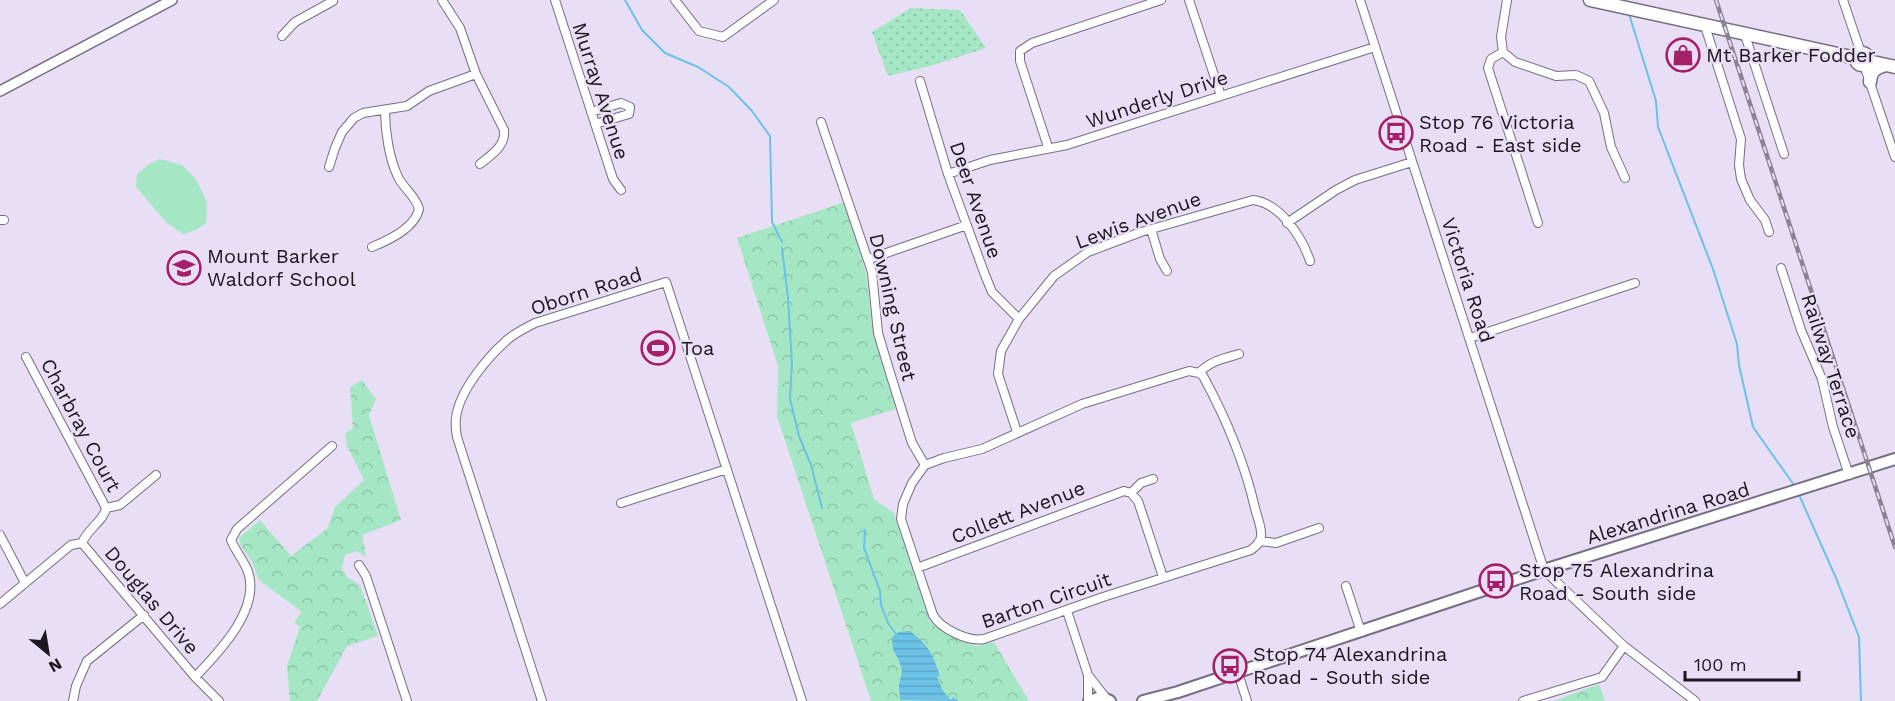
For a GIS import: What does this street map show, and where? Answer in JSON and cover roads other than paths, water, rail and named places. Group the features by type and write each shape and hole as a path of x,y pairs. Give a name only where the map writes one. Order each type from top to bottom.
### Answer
{"main road":[{"path":"1590,0 1841,55 1862,56 1890,66"},
{"path":"1870,82 1870,75 1874,70 1890,66"},
{"name":"Alexandrina Road","path":"1143,701 1238,673 1544,570 1895,459"},
{"path":"1089,701 1096,697 1108,700"}],"street":[{"path":"0,91 172,0"},
{"path":"282,36 294,22 333,0"},
{"path":"442,0 460,28 476,74 504,130 505,137 495,152 480,164"},
{"name":"Murray Avenue","path":"555,0 613,179 621,190"},
{"path":"675,0 699,32 723,37 774,0"},
{"path":"1047,147 1020,61 1020,51 1032,43 1161,0"},
{"path":"1189,0 1221,96"},
{"name":"Victoria Road","path":"1360,0 1544,570"},
{"path":"1507,0 1501,37 1503,52 1510,59 1556,76 1576,75 1589,81 1604,113 1611,147 1625,178"},
{"path":"1844,0 1895,157"},
{"path":"1706,26 1742,139 1738,165 1741,179 1750,200 1765,220 1769,232"},
{"path":"1745,35 1784,154"},
{"name":"Wunderly Drive","path":"948,174 990,160 1047,147 1067,145 1375,47"},
{"path":"1503,52 1491,59 1488,68 1538,223"},
{"path":"329,167 335,148 348,123 363,113 407,106 429,92 476,74"},
{"name":"Deer Avenue","path":"920,81 948,174 992,292 1019,319"},
{"path":"591,112 621,103 630,107 629,114 595,124"},
{"path":"372,247 388,240 414,221 419,208 395,169 385,126 385,110"},
{"name":"Downing Street","path":"821,122 868,259 875,288 878,333 912,443 925,465"},
{"path":"1287,223 1354,180 1412,162"},
{"name":"Lewis Avenue","path":"1017,432 998,374 1001,351 1019,319 1054,276 1076,258 1151,229 1253,200 1272,206 1305,248 1310,261"},
{"path":"868,259 967,225"},
{"path":"1151,229 1160,259 1167,271"},
{"name":"Railway Terrace","path":"1781,268 1801,330 1822,379 1833,427 1849,475"},
{"name":"Oborn Road","path":"542,701 457,437 455,420 461,397 485,363 507,339 535,323 666,282 802,701"},
{"path":"1470,338 1635,283"},
{"path":"1199,373 1212,362 1239,354"},
{"name":"Charbray Court","path":"26,357 106,508 105,516 87,532 82,543"},
{"path":"925,465 982,449 1082,404 1189,371 1199,373 1207,383 1233,438 1248,475 1261,530 1260,541 1276,543 1319,528"},
{"path":"195,677 223,647 244,612 250,586 247,570 231,540 237,529 332,446"},
{"name":"Barton Circuit","path":"925,465 912,483 900,513 901,525 935,619 971,639 984,639 1163,577 1251,550 1260,541"},
{"path":"621,503 727,469"},
{"name":"Charbray Court","path":"106,508 120,505 156,476"},
{"name":"Collett Avenue","path":"917,568 1114,494 1124,491 1131,493 1141,483 1154,479"},
{"path":"1131,493 1138,501 1163,577"},
{"path":"0,535 25,583"},
{"name":"Douglas Drive","path":"0,604 71,545 82,543 195,677 219,701"},
{"path":"359,565 366,576 407,701"},
{"path":"1544,570 1624,646 1695,701"},
{"path":"1346,586 1360,632"},
{"path":"1066,611 1088,675 1089,701"},
{"path":"73,701 76,686 87,661 144,615"},
{"path":"1523,701 1602,677 1624,646"},
{"path":"1238,673 1247,701"},
{"path":"1088,675 1108,700"}],"water":[{"path":"910,631 926,646 932,656 943,691 951,700 953,697 959,701 900,700 899,685 902,672 893,650 892,637 899,632"}],"waterway":[{"path":"625,0 642,30 665,53 698,67 729,87 752,111 770,136 772,222 782,242"},
{"path":"1629,14 1656,101 1658,127 1713,269 1737,344 1739,365 1753,427 1794,485"},
{"path":"782,248 792,364 790,399 822,508"},
{"path":"1800,497 1859,637 1861,701"},
{"path":"865,530 864,548 880,591 881,605 888,623 896,634"}],"railway":[{"path":"1716,0 1895,547"}],"place":[{"name":"Mt Barker Fodder","path":"1683,55"},
{"name":"Stop 76 Victoria Road - East side","path":"1396,133"},
{"name":"Mount Barker Waldorf School","path":"184,268"},
{"name":"Toa","path":"658,348"},
{"name":"Stop 75 Alexandrina Road - South side","path":"1496,581"},
{"name":"Stop 74 Alexandrina Road - South side","path":"1230,666"}]}
